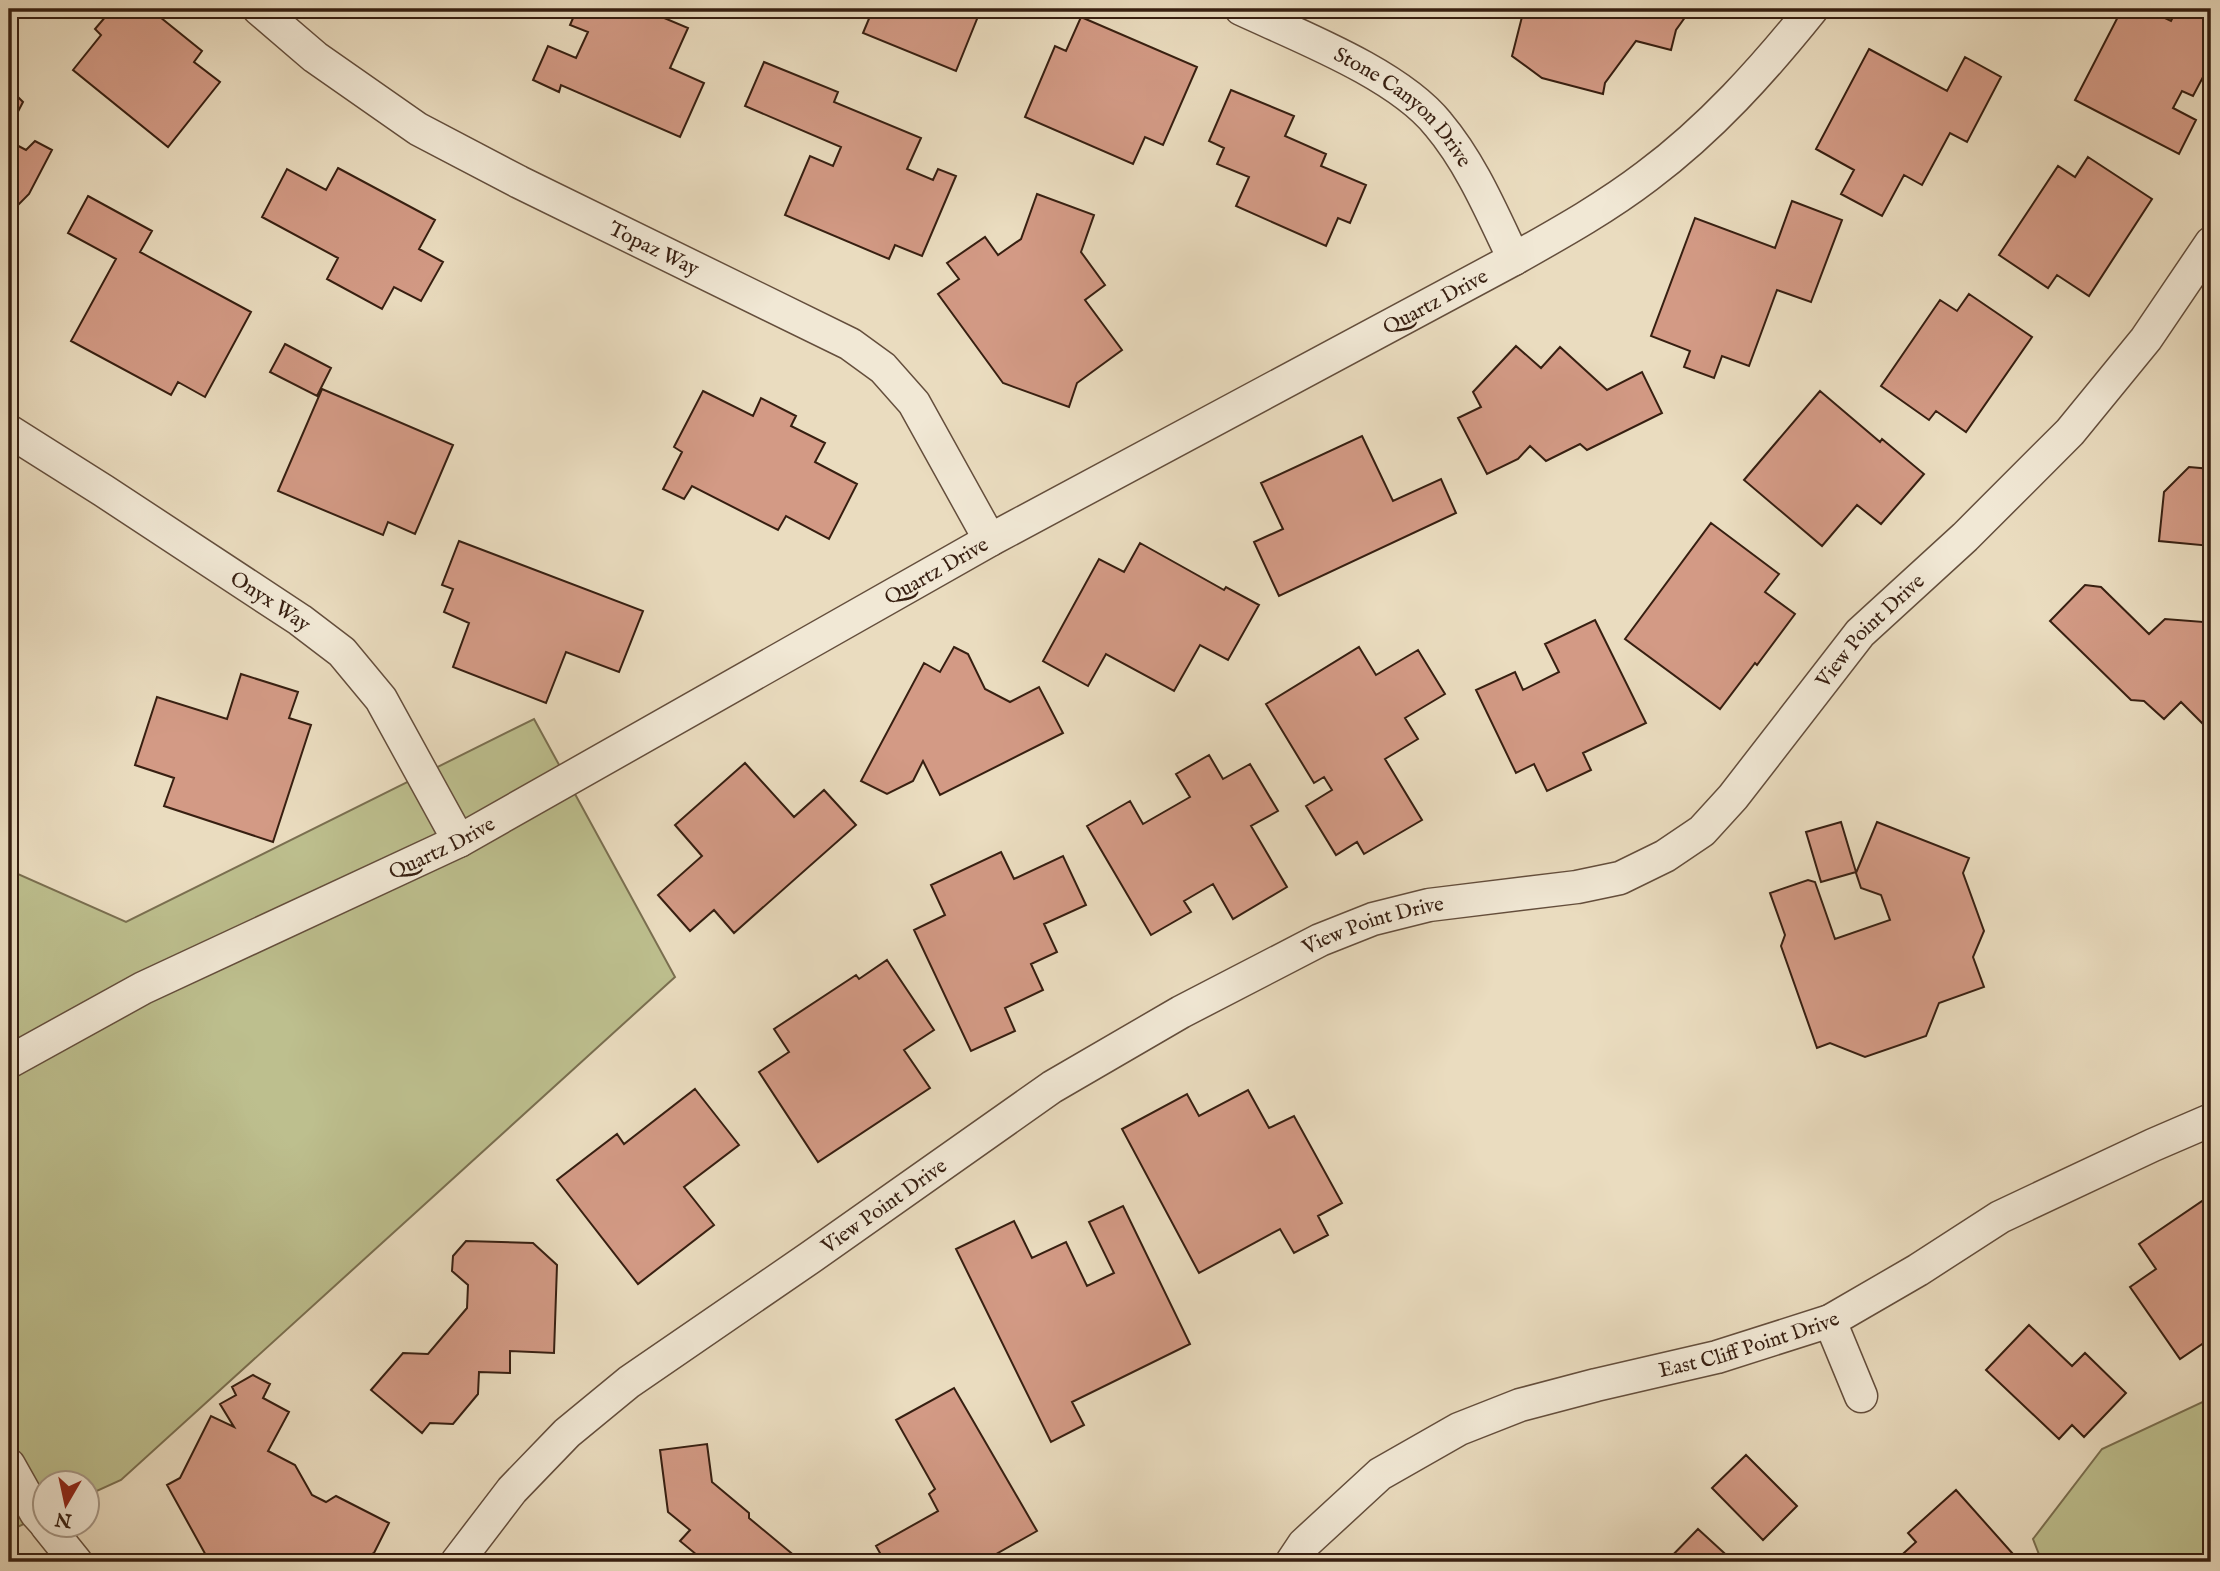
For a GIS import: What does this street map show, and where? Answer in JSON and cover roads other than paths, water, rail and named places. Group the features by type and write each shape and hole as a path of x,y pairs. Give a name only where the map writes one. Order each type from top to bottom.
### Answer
{"street":[{"name":"Topaz Way","path":"259,9 315,57 418,129 519,182 850,344 883,368 914,403 990,540"},
{"name":"Stone Canyon Drive","path":"1241,9 1334,52 1399,88 1438,122 1472,173 1514,259"},
{"name":"Quartz Drive","path":"9,1062 143,988 459,841 990,540 1514,259 1594,213 1648,176 1740,94 1812,9"},
{"name":"View Point Drive","path":"457,1562 522,1480 568,1433 629,1382 1052,1087 1181,1012 1320,940 1374,919 1429,905 1577,887 1620,878 1665,856 1702,831 1733,797 1860,633 1965,537 2070,432 2146,339 2211,243"},
{"name":"Onyx Way","path":"9,430 288,612 342,652 381,699 459,841"},
{"name":"East Cliff Point Drive","path":"1292,1562 1304,1544 1380,1474 1459,1429 1520,1405 1717,1357 1830,1321 1919,1270 2000,1217 2211,1120"},
{"path":"1830,1321 1861,1396"},
{"path":"9,1465 32,1506"},
{"path":"58,1540 76,1562"}]}
